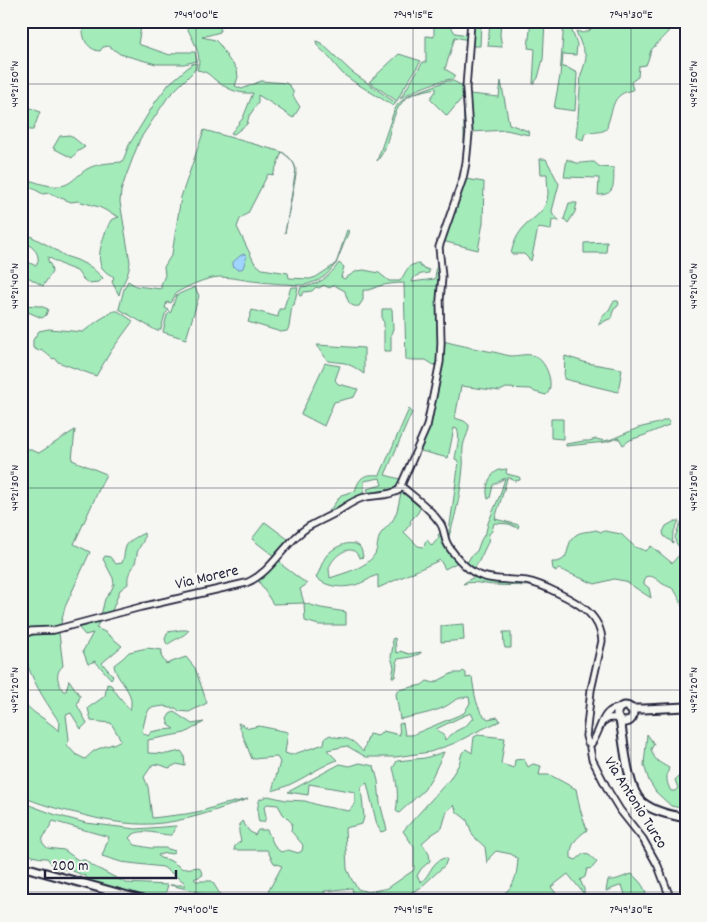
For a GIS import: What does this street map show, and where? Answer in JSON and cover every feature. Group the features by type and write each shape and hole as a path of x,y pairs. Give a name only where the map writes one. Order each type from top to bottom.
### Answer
{"main road":[{"path":"630,715 624,706 617,712 631,782 635,792 644,803 656,810 686,818"},
{"path":"619,719 624,722 630,715 644,710 686,707"},
{"path":"623,739 630,715"},
{"path":"21,866 146,901"}],"street":[{"path":"401,486 427,426 440,362 442,275 439,247 463,178 466,163 469,133 466,88 471,21"},
{"name":"Via Morere","path":"21,636 31,632 54,630 141,607 246,583 260,576 298,534 308,527 336,513 356,500 366,496 390,494 399,490 401,486"},
{"name":"Via Antonio Turco","path":"401,486 438,521 450,548 471,571 483,577 526,581 546,587 586,609 598,624 602,641 591,690 586,738 590,745 592,759 609,792 658,866 671,901"},
{"path":"590,745 596,738 607,713 610,710 620,708"},
{"path":"602,722 609,718 619,719"}],"green space":[{"path":"77,21 140,21 141,27 138,44 170,55 177,52 195,52 197,61 184,64 156,64 120,54 109,46 97,51 86,42 82,26"},
{"path":"184,21 221,21 220,32 202,37 215,40 234,65 238,77 235,86 242,89 261,81 286,83 293,91 293,96 300,107 293,118 258,95 258,103 249,116 247,124 234,134 231,133 243,118 253,93 243,93 230,89 207,73 197,70 199,64 198,51"},
{"path":"434,21 447,24 455,33 468,35 468,40 455,37 445,69 455,75 453,79 425,86 400,99 423,62 426,62 426,36 434,37"},
{"path":"473,21 481,21 480,46 472,46"},
{"path":"490,21 501,21 500,35 502,47 488,46"},
{"path":"531,21 545,21 543,59 538,78 533,84 535,49 528,48"},
{"path":"564,21 568,21 577,44 576,55 563,54 562,67 577,73 575,111 554,108 560,76"},
{"path":"592,21 651,21 653,26 661,21 672,21 668,32 651,50 646,65 639,66 638,77 631,82 633,90 621,94 617,98 607,128 600,132 585,133 583,140 576,137 581,75 586,57 576,31 583,33 589,31"},
{"path":"316,41 321,43 352,72 396,103 393,106 343,74 318,46"},
{"path":"399,54 421,61 397,101 369,82"},
{"path":"197,63 193,72 168,97 140,139 126,176 120,202 130,262 119,295 112,282 114,277 105,271 101,265 100,253 103,238 111,220 119,217 99,207 78,201 71,202 49,193 43,194 32,188 21,186 21,158 24,158 23,178 54,186 68,184 91,167 122,162 129,145 156,101 169,84 192,64"},
{"path":"447,81 453,81 463,86 466,135 462,176 464,148 463,99 447,116 430,99 436,88 413,94 401,104 394,118 385,148 377,161 398,104 409,95"},
{"path":"501,81 509,124 528,131 529,135 506,130 471,132 469,94 499,97"},
{"path":"31,108 40,112 33,130 21,126 21,109"},
{"path":"204,130 282,152 273,175 268,174 248,213 240,219 237,227 254,262 262,269 288,273 289,278 310,279 334,265 323,277 306,285 219,277 197,283 176,293 171,303 167,302 165,308 169,310 165,314 161,329 157,331 119,309 128,281 136,286 161,289 165,275 164,267 172,254 181,197"},
{"path":"70,135 85,147 72,158 53,148 60,136"},
{"path":"540,159 546,159 559,184 552,211 553,215 560,221 552,220 551,230 538,228 531,261 524,254 511,254 520,232 540,213 547,200 547,174 541,174"},
{"path":"567,159 577,163 594,162 600,167 614,168 613,187 608,193 598,195 599,178 564,177"},
{"path":"296,171 296,175 285,233"},
{"path":"465,179 484,182 483,223 478,250 442,241 452,213 457,211 454,208"},
{"path":"569,203 577,203 575,212 568,223 564,219"},
{"path":"347,230 349,231 337,261"},
{"path":"21,231 65,256 91,267 103,278 99,282 88,283 77,271 48,257 52,272 43,286 21,273 21,269 26,261 36,266 38,259 34,249 21,241"},
{"path":"607,242 606,253 584,253 584,243"},
{"path":"339,263 344,267 341,277 344,279 357,271 364,270 379,273 389,281 400,281 407,269 412,265 419,264 421,267 429,270 429,273 416,276 412,282 435,279 436,268 439,266 438,325 440,326 437,367 426,360 406,360 404,283 395,283 363,290 363,300 359,306 353,306 348,300 345,291 334,285 330,288 324,285 319,288 316,287 312,291 304,292 300,296 301,287 313,285 323,280"},
{"path":"195,287 199,296 186,339 163,332 167,315 171,312 176,296"},
{"path":"291,287 298,287 287,331 281,332 248,322 252,310 278,317 279,309 284,309"},
{"path":"615,301 618,301 619,304 614,309 612,318 598,325 604,314"},
{"path":"21,305 40,306 48,309 46,315 42,318 21,309"},
{"path":"382,309 392,309 391,351 384,351"},
{"path":"114,311 118,311 133,321 111,351 96,376 58,362 41,349 39,351 33,348 33,340 39,331 49,329 83,332"},
{"path":"443,341 511,356 532,355 542,362 550,380 549,391 546,395 531,389 506,388 500,391 461,386 455,418 464,421 469,425 469,428 463,447 459,494 448,539 459,461 455,459 458,440 457,429 454,428 448,458 417,450 427,429"},
{"path":"317,345 364,348 364,374 345,363 328,361"},
{"path":"565,356 587,363 622,369 618,392 564,379"},
{"path":"325,363 340,366 335,380 338,384 358,389 354,397 334,402 324,426 301,414"},
{"path":"409,409 412,412 385,475 400,479 398,484 388,491 369,493 367,489 382,485 380,478 364,481 363,493 346,505 327,514 341,495 355,491 363,477 380,475"},
{"path":"551,419 563,419 563,439 551,438"},
{"path":"665,420 670,422 669,425 630,440 623,445 619,438 606,442 566,446 566,444 596,439 605,441"},
{"path":"75,430 72,460 106,474 74,544 90,552 65,607 60,627 30,629 21,633 21,575 23,572 21,570 21,457 26,448 39,453"},
{"path":"507,469 507,474 519,477 520,480 514,481 511,478 507,478 495,519 519,525 518,528 509,524 494,523 488,542 474,569 467,563 477,551 486,532 505,478 493,485 490,498 488,499 488,483 495,472"},
{"path":"404,491 421,507 404,532 418,546 423,547 427,540 432,546 441,532 446,548 458,562 445,569 440,560 378,588 378,575 345,587 326,584 316,577 327,555 342,545 351,543 359,546 363,557 360,558 355,552 350,550 342,552 330,565 330,578 367,563 376,552 380,535 394,519 401,493"},
{"path":"686,511 686,552 677,544 675,537"},
{"path":"679,521 673,535 673,543 664,536 663,532 666,526"},
{"path":"265,522 289,540 275,557 252,539"},
{"path":"596,530 621,534 635,547 646,551 651,546 672,563 680,554 686,558 686,615 673,589 653,577 645,577 644,584 649,588 651,598 625,581 614,579 595,584 559,569 556,571 553,569 552,562 559,561 566,556 570,541 576,535"},
{"path":"144,533 144,540 128,576 128,584 120,590 111,613 101,615 105,599 114,584 113,578 103,559 105,556 110,557 116,564 122,563 127,544"},
{"path":"279,559 283,566 307,584 300,589 304,603 273,604 258,580"},
{"path":"477,577 524,583 526,586 463,584"},
{"path":"304,603 346,612 346,625 319,625 305,621"},
{"path":"100,621 96,628 105,632 122,646 102,663 113,676 111,679 95,661 88,664 83,651 93,633 85,635 78,627"},
{"path":"463,624 464,640 441,642 441,626"},
{"path":"189,630 167,645 165,639 168,632"},
{"path":"503,632 511,632 511,648 505,648"},
{"path":"59,633 63,666 58,672 58,681 63,691 66,691 69,680 80,696 77,705 87,723 81,729 71,713 66,715 69,739 67,745 75,754 85,759 92,752 121,740 111,723 91,721 88,708 105,696 107,684 111,685 130,710 131,703 128,691 118,676 114,665 129,652 147,648 162,650 161,656 166,664 186,657 195,668 207,703 189,712 164,706 150,708 146,715 142,732 148,736 151,732 175,729 169,725 167,719 174,712 192,724 204,722 185,733 148,740 148,753 167,754 181,751 184,755 185,766 177,764 169,768 153,764 144,777 148,787 152,818 202,811 248,799 189,818 164,823 142,824 95,818 48,806 21,796 21,702 59,731 60,723 34,681 27,664 25,646 21,647 21,640 36,634"},
{"path":"395,638 396,652 421,653 398,659 395,677 392,677 394,667 391,657 392,639"},
{"path":"463,671 466,673 466,678 472,677 476,701 484,716 488,719 498,717 500,721 455,743 430,752 395,757 366,757 347,746 327,750 337,760 289,785 272,791 280,762 277,757 252,759 238,723 249,728 259,726 288,732 285,753 291,755 324,744 325,738 330,735 352,741 363,752 369,734 378,736 383,731 400,735 399,724 403,723 405,735 412,735 464,713 470,703 469,697 457,699 435,711 400,719 396,694 398,690 422,685 427,681 434,683 453,673 461,673","holes":["471,713 474,719 445,740 444,736 436,729"]},
{"path":"647,734 654,744 651,749 657,761 669,768 667,780 671,791 675,791 678,788 675,780 686,774 686,809 671,806 656,792 649,781 644,765"},
{"path":"478,735 505,738 501,764 514,768 515,760 524,759 528,767 533,764 541,766 539,775 550,775 576,789 587,830 574,842 571,858 576,860 583,854 589,855 597,862 592,868 587,869 585,877 580,880 584,894 568,874 551,887 562,901 493,901 510,888 514,881 518,859 511,854 496,851 487,863 485,847 473,836 467,820 457,812 454,805 447,811 442,828 422,843 429,854 430,861 421,869 417,876 421,882 433,866 444,858 447,859 445,865 420,888 399,899 391,893 384,896 382,901 355,901 352,888 324,891 326,901 263,901 282,866 274,863 267,850 234,850 235,846 241,841 239,828 242,821 249,831 255,835 258,830 267,830 275,847 281,852 288,850 298,853 302,851 303,845 291,831 292,823 283,814 278,805 267,804 264,807 266,817 264,822 259,822 258,804 260,799 268,796 286,800 305,801 349,811 355,804 355,792 309,784 308,795 288,792 340,764 350,766 360,763 374,766 387,830 381,832 377,825 367,783 361,787 364,817 362,824 345,828 347,869 358,889 368,892 388,888 414,870 414,847 403,831 450,779 459,764 462,753 466,749 472,753 474,737"},
{"path":"444,752 424,790 399,813 396,811 397,789 393,768 397,761 425,758"},
{"path":"21,802 56,815 86,823 136,829 176,826 171,835 138,832 129,838 135,845 175,851 172,854 158,855 160,858 169,860 183,869 199,867 203,875 194,879 196,881 212,881 224,901 215,901 195,891 170,885 185,885 184,882 163,867 121,862 102,856 109,837 53,821 42,842 47,848 64,850 78,860 85,860 126,883 168,885 163,901 154,901 95,885 85,876 68,869 54,867 47,858 33,856 21,848"},
{"path":"632,874 646,892 647,901 627,901 622,885 606,891 608,880"},
{"path":"31,896 72,901 21,901"}],"water":[{"path":"245,254 247,256 243,268 236,269 233,266 233,262"}]}
